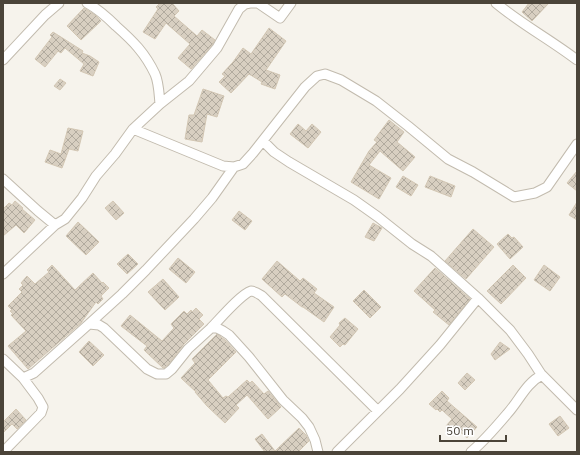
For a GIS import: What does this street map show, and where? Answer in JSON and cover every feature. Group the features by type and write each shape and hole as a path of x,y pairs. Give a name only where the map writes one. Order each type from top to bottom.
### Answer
{"street":[{"path":"3,60 45,15 59,3"},
{"path":"87,3 107,17 136,44 142,52 155,75 160,104"},
{"path":"3,274 55,225 65,219 133,129 160,104 189,81 217,48 240,9 245,4 258,3 280,18 291,3"},
{"path":"496,3 577,60"},
{"path":"133,129 223,166 234,167 243,164 263,141 304,87 317,76 325,74 341,80 376,102 448,159 473,172 514,197 535,193 547,187 577,144"},
{"path":"263,141 274,152 354,200 412,244 431,256 478,298 510,330 525,348 542,375 577,410"},
{"path":"23,378 34,373 146,270 212,198 234,167"},
{"path":"3,179 55,225"},
{"path":"89,324 99,325 104,328 147,369 157,374 166,374 188,349 211,328 231,306 251,291 256,292 262,296 378,411"},
{"path":"337,452 423,364 478,298"},
{"path":"211,328 217,328 229,335 249,357 283,400 302,418 309,427 315,440 318,452"},
{"path":"3,359 23,378 43,407 41,412 3,452"},
{"path":"471,452 507,414 531,383 542,375"}],"building":[{"path":"160,3 172,3 179,11 174,16 197,36 202,30 215,40 191,69 178,58 190,44 166,23 155,39 143,32 158,9 156,7"},
{"path":"529,3 549,3 532,21 522,12"},
{"path":"84,8 101,21 81,40 67,26"},
{"path":"269,28 286,41 266,70 280,75 275,89 261,84 262,82 249,74 231,93 219,82 225,76 222,74 243,48 251,54"},
{"path":"53,32 83,51 82,53 99,62 93,76 80,71 84,64 65,48 61,53 58,51 45,67 35,59 52,37 50,35"},
{"path":"60,79 66,83 60,90 54,86"},
{"path":"203,89 224,96 217,117 207,114 202,142 185,139 189,115 194,115"},
{"path":"389,120 404,132 397,142 415,157 403,171 380,151 369,165 391,178 379,199 351,182 369,151 377,142 374,140"},
{"path":"298,124 306,131 312,124 321,132 308,148 290,134"},
{"path":"68,128 83,131 78,151 69,149 62,168 45,162 50,150 61,154"},
{"path":"577,171 577,191 567,183"},
{"path":"403,176 418,185 411,196 396,187"},
{"path":"430,176 455,186 451,197 425,187"},
{"path":"15,201 35,220 24,233 16,225 3,236 3,209 9,203 12,205"},
{"path":"113,201 124,213 116,220 105,208"},
{"path":"577,202 577,220 569,215"},
{"path":"239,211 252,221 245,230 232,220"},
{"path":"78,222 99,242 86,255 66,236"},
{"path":"373,223 382,228 374,241 365,237"},
{"path":"473,229 494,247 466,279 445,261"},
{"path":"508,234 512,238 514,237 523,247 510,259 497,244"},
{"path":"128,254 138,264 127,274 117,264"},
{"path":"178,258 195,272 186,283 169,269"},
{"path":"277,261 300,281 303,278 317,289 314,293 334,307 324,322 285,294 282,297 262,279"},
{"path":"52,265 75,290 93,273 109,288 101,296 103,299 98,304 96,302 81,323 28,369 8,346 26,331 11,315 13,314 10,311 12,310 8,306 22,292 19,289 23,285 21,283 27,276 35,284 49,272 47,270"},
{"path":"513,265 526,278 501,304 487,291"},
{"path":"544,265 560,277 550,291 534,280"},
{"path":"435,268 470,299 449,325 433,312 435,310 414,291"},
{"path":"163,279 179,297 165,310 148,292"},
{"path":"364,290 381,307 370,318 353,301"},
{"path":"196,308 203,315 199,319 204,324 184,344 164,368 144,350 147,346 121,326 130,315 162,341 174,328 171,324 184,311 187,314"},
{"path":"345,318 358,329 345,345 343,344 340,347 330,337 340,325 339,323"},
{"path":"217,334 236,352 208,380 223,398 226,396 228,397 247,380 250,383 252,381 264,394 268,391 281,407 268,419 247,395 236,405 239,408 225,423 181,378 195,363 192,359"},
{"path":"89,341 104,355 93,366 79,352"},
{"path":"500,342 510,349 495,360 491,354"},
{"path":"467,373 475,380 465,390 458,383"},
{"path":"442,391 449,398 447,401 477,427 467,438 456,428 452,432 446,426 452,419 442,410 440,412 429,404"},
{"path":"16,409 26,420 17,429 12,424 3,433 3,422"},
{"path":"560,416 569,428 558,436 549,424"},
{"path":"299,428 306,435 309,441 298,452 265,452 255,439 262,434 275,451"}]}
